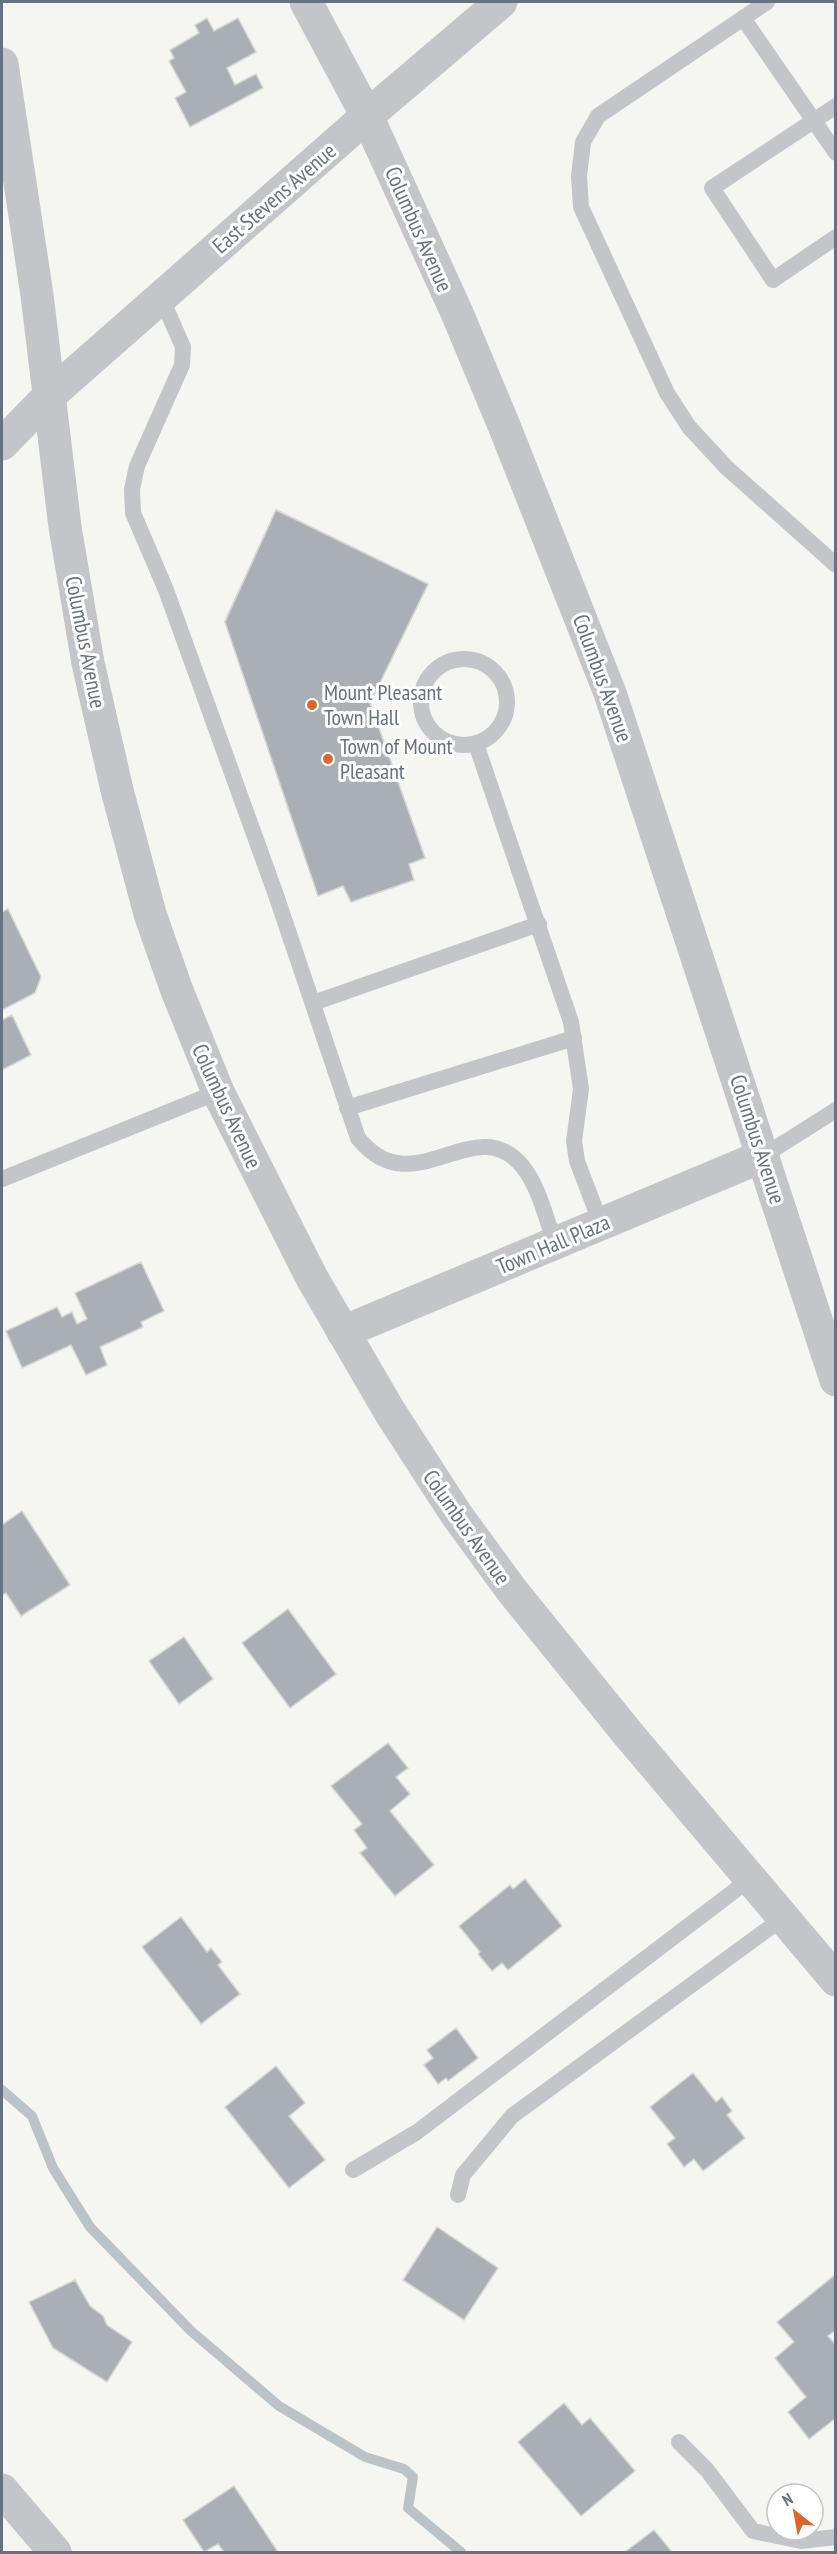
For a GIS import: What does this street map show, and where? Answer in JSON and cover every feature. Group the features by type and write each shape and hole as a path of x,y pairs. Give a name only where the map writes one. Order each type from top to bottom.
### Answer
{"street":[{"name":"Columbus Avenue","path":"306,2 367,116 448,294 506,429 610,693 836,1380"},
{"name":"East Stevens Avenue","path":"2,444 49,396 367,116 501,2"},
{"name":"Columbus Avenue","path":"2,64 37,295 59,485 76,598 117,790 150,914 176,988 218,1092 285,1228 343,1332 421,1462 496,1569 629,1735 836,1980"},
{"name":"Town Hall Plaza","path":"343,1332 763,1156"},
{"path":"2,2490 55,2553"}],"lane":[{"path":"767,2 598,116 583,142 579,176 581,207 667,393 688,427 726,467 836,565"},
{"path":"743,18 836,153"},
{"path":"836,106 712,188 773,279 836,237"},
{"path":"161,297 183,347 182,365 137,466 132,489 133,513 170,601 313,1003 358,1138 366,1149 380,1159 400,1165 422,1163 476,1146 495,1146 524,1167 555,1243"},
{"path":"461,658 475,660 488,666 498,675 505,687 508,701 506,715 499,728 489,738 476,744 462,746 447,743 435,735 426,723 421,710 421,695 426,682 435,670 447,662 461,658"},
{"path":"476,744 538,924 574,1038 581,1089 574,1141 577,1161 601,1224"},
{"path":"313,1003 538,924"},
{"path":"347,1108 574,1038"},
{"path":"2,1179 218,1092"},
{"path":"763,1156 836,1110"},
{"path":"353,2170 417,2132 750,1879"},
{"path":"458,2195 464,2175 512,2116 783,1918"},
{"path":"679,2442 707,2470 753,2531 801,2541 836,2537"}],"building":[{"path":"207,18 214,31 238,18 256,52 227,68 235,85 256,74 263,88 190,127 175,98 186,92 169,61 174,58 170,50 199,33 195,25"},
{"name":"Mount Pleasant Town Hall","path":"276,510 428,584 370,703 425,858 408,864 414,880 351,902 343,886 318,895 225,621"},
{"name":"Mount Pleasant Town Hall","path":"276,510 428,584 370,703 425,858 409,864 414,880 351,902 343,886 318,896 225,622"},
{"path":"8,909 41,977 35,993 2,1010 2,912"},
{"path":"12,1015 31,1055 2,1070 2,1020"},
{"path":"141,1262 164,1311 141,1322 143,1327 100,1347 107,1365 86,1375 71,1345 22,1368 6,1331 57,1307 62,1317 72,1312 77,1324 87,1319 75,1293"},
{"path":"22,1511 70,1585 21,1616 6,1593 2,1595 2,1525"},
{"path":"288,1609 336,1674 290,1708 242,1643"},
{"path":"184,1637 213,1679 179,1704 149,1661"},
{"path":"388,1743 408,1768 396,1777 410,1794 390,1811 434,1865 395,1896 360,1853 367,1848 354,1830 362,1824 331,1786"},
{"path":"525,1879 562,1926 508,1970 502,1963 492,1971 459,1926 510,1885 513,1889"},
{"path":"181,1917 207,1952 211,1948 222,1962 218,1965 240,1994 201,2024 142,1947"},
{"path":"456,2028 478,2058 448,2081 446,2078 438,2084 424,2065 433,2058 427,2050"},
{"path":"276,2066 305,2103 289,2116 325,2160 289,2188 225,2107"},
{"path":"693,2073 716,2102 722,2097 732,2111 727,2115 745,2138 703,2171 694,2159 684,2167 667,2144 675,2138 650,2107"},
{"path":"437,2227 498,2268 464,2320 403,2280"},
{"path":"836,2274 836,2330 828,2336 836,2345 836,2418 809,2439 788,2412 806,2397 775,2358 794,2342 777,2322"},
{"path":"75,2280 90,2306 103,2316 107,2325 132,2342 107,2382 53,2348 29,2302"},
{"path":"564,2403 582,2425 590,2418 635,2471 581,2516 518,2442"},
{"path":"234,2486 278,2552 224,2552 218,2544 204,2552 183,2520"},
{"path":"654,2530 672,2552 625,2552"}],"waterway":[{"path":"2,2090 32,2116 53,2168 90,2227 191,2331 279,2406 365,2457 404,2469 413,2477 408,2508 461,2552"}],"place":[{"name":"Mount Pleasant Town Hall","path":"312,705"},
{"name":"Town of Mount Pleasant","path":"328,759"}]}
